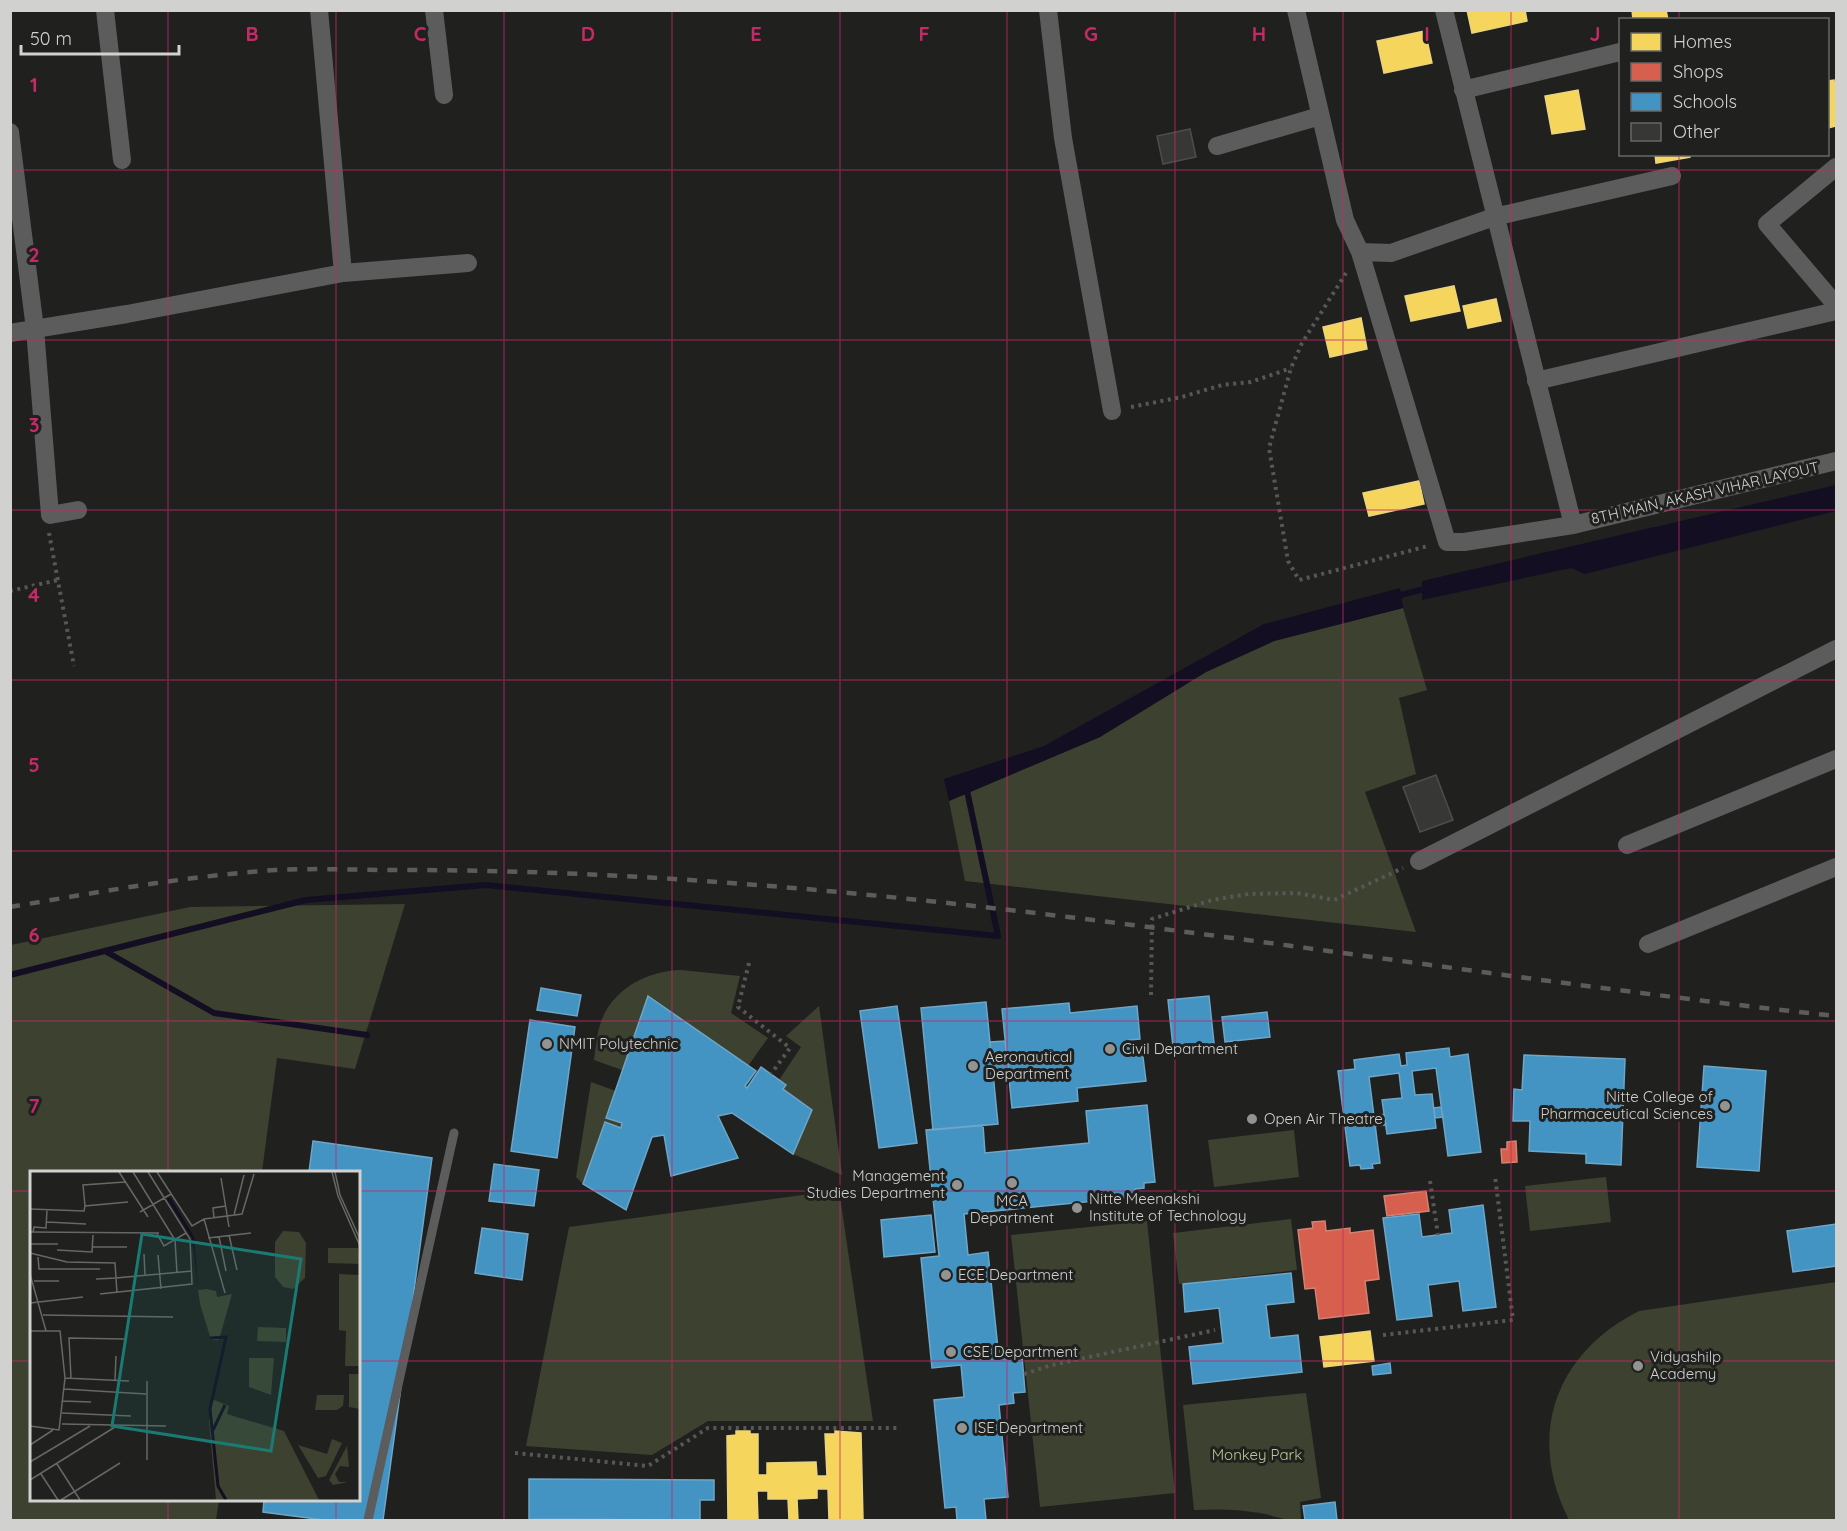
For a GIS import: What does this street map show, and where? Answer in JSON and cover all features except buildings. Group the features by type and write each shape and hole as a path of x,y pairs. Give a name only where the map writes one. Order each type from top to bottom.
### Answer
{"street":[{"path":"105,10 122,160"},
{"path":"319,10 344,273"},
{"path":"434,10 444,95"},
{"path":"1048,10 1063,138 1112,411"},
{"path":"1296,10 1345,220 1360,252 1447,542"},
{"path":"1443,10 1572,525"},
{"path":"1463,90 1619,52"},
{"path":"1216,146 1320,116"},
{"path":"10,132 35,329 50,514 78,510"},
{"path":"1836,167 1767,224 1836,305"},
{"path":"1360,252 1391,254 1494,217 1672,176"},
{"path":"10,333 344,273 468,263"},
{"path":"1536,381 1836,311"},
{"name":"8TH MAIN, AKASH VIHAR LAYOUT","path":"1447,542 1464,542 1572,525 1836,461"},
{"path":"1419,861 1836,649"},
{"path":"1627,845 1836,759"},
{"path":"1648,944 1836,867"}],"lane":[{"path":"368,1521 454,1133"}],"path":[{"path":"1360,252 1302,343 1291,368 1269,448 1288,561 1299,580 1447,542"},
{"path":"1112,411 1182,397 1222,385 1251,382 1291,368"},
{"path":"50,514 48,526 74,666"},
{"path":"10,591 58,580"},
{"path":"1151,995 1154,954 1152,919 1212,900 1249,894 1297,894 1334,900 1419,861"},
{"path":"749,963 738,1007 790,1048 771,1074"},
{"path":"1383,1335 1513,1320 1495,1176"},
{"path":"1430,1181 1438,1235"},
{"path":"1024,1374 1052,1365 1215,1330"},
{"path":"515,1453 648,1466 708,1428 897,1428"}],"green space":[{"path":"1403,608 1427,690 1399,698 1416,774 1365,792 1416,932 965,881 949,801 1100,737 1206,672 1274,641"},
{"path":"405,904 355,1069 277,1058 262,1171 30,1171 30,1501 219,1501 216,1520 11,1520 11,945 190,907"},
{"path":"681,970 740,976 731,1013 768,1038 748,1066 622,1070 594,1060 600,1024 615,998 634,983 645,978"},
{"path":"819,1006 842,1175 793,1154 812,1110 783,1089 786,1085 779,1080 801,1047 786,1036"},
{"path":"591,1082 616,1091 622,1123 621,1128 605,1123 583,1184 576,1177"},
{"path":"1294,1130 1299,1177 1214,1187 1208,1140"},
{"path":"1606,1177 1611,1222 1530,1231 1525,1186"},
{"path":"839,1190 873,1421 708,1421 652,1455 526,1446 569,1227"},
{"path":"1291,1219 1297,1270 1179,1284 1173,1233"},
{"path":"1147,1221 1175,1493 1040,1507 1011,1235"},
{"path":"1836,1282 1836,1520 1569,1520 1556,1489 1550,1458 1550,1428 1556,1400 1569,1373 1587,1350 1610,1329 1639,1311"},
{"name":"Monkey Park","path":"1306,1393 1321,1498 1300,1502 1301,1520 1243,1511 1194,1510 1183,1405"}],"shaded area":[{"path":"1836,485 1836,511 1585,574 1571,568 1422,600 1422,581"},
{"path":"1400,588 1403,608 1274,641 1206,672 1100,737 949,801 944,779 1044,746 1264,624"}],"waterway":[{"path":"1394,597 1427,588"},
{"path":"10,975 306,900 486,885 998,936 966,786"},
{"path":"105,951 214,1013 367,1035"}],"railway":[{"path":"10,907 176,880 276,870 476,871 638,877 858,894 998,909 1696,1000 1836,1016"}],"place":[{"name":"NMIT Polytechnic","path":"547,1044"},
{"name":"Civil Department","path":"1110,1049"},
{"name":"Aeronautical Department","path":"973,1066"},
{"name":"Nitte College of Pharmaceutical Sciences","path":"1725,1106"},
{"name":"Open Air Theatre","path":"1252,1119"},
{"name":"MCA Department","path":"1012,1183"},
{"name":"Management Studies Department","path":"957,1185"},
{"name":"Nitte Meenakshi Institute of Technology","path":"1077,1208"},
{"name":"ECE Department","path":"946,1275"},
{"name":"CSE Department","path":"951,1352"},
{"name":"Vidyashilp Academy","path":"1638,1366"},
{"name":"ISE Department","path":"962,1428"}]}
